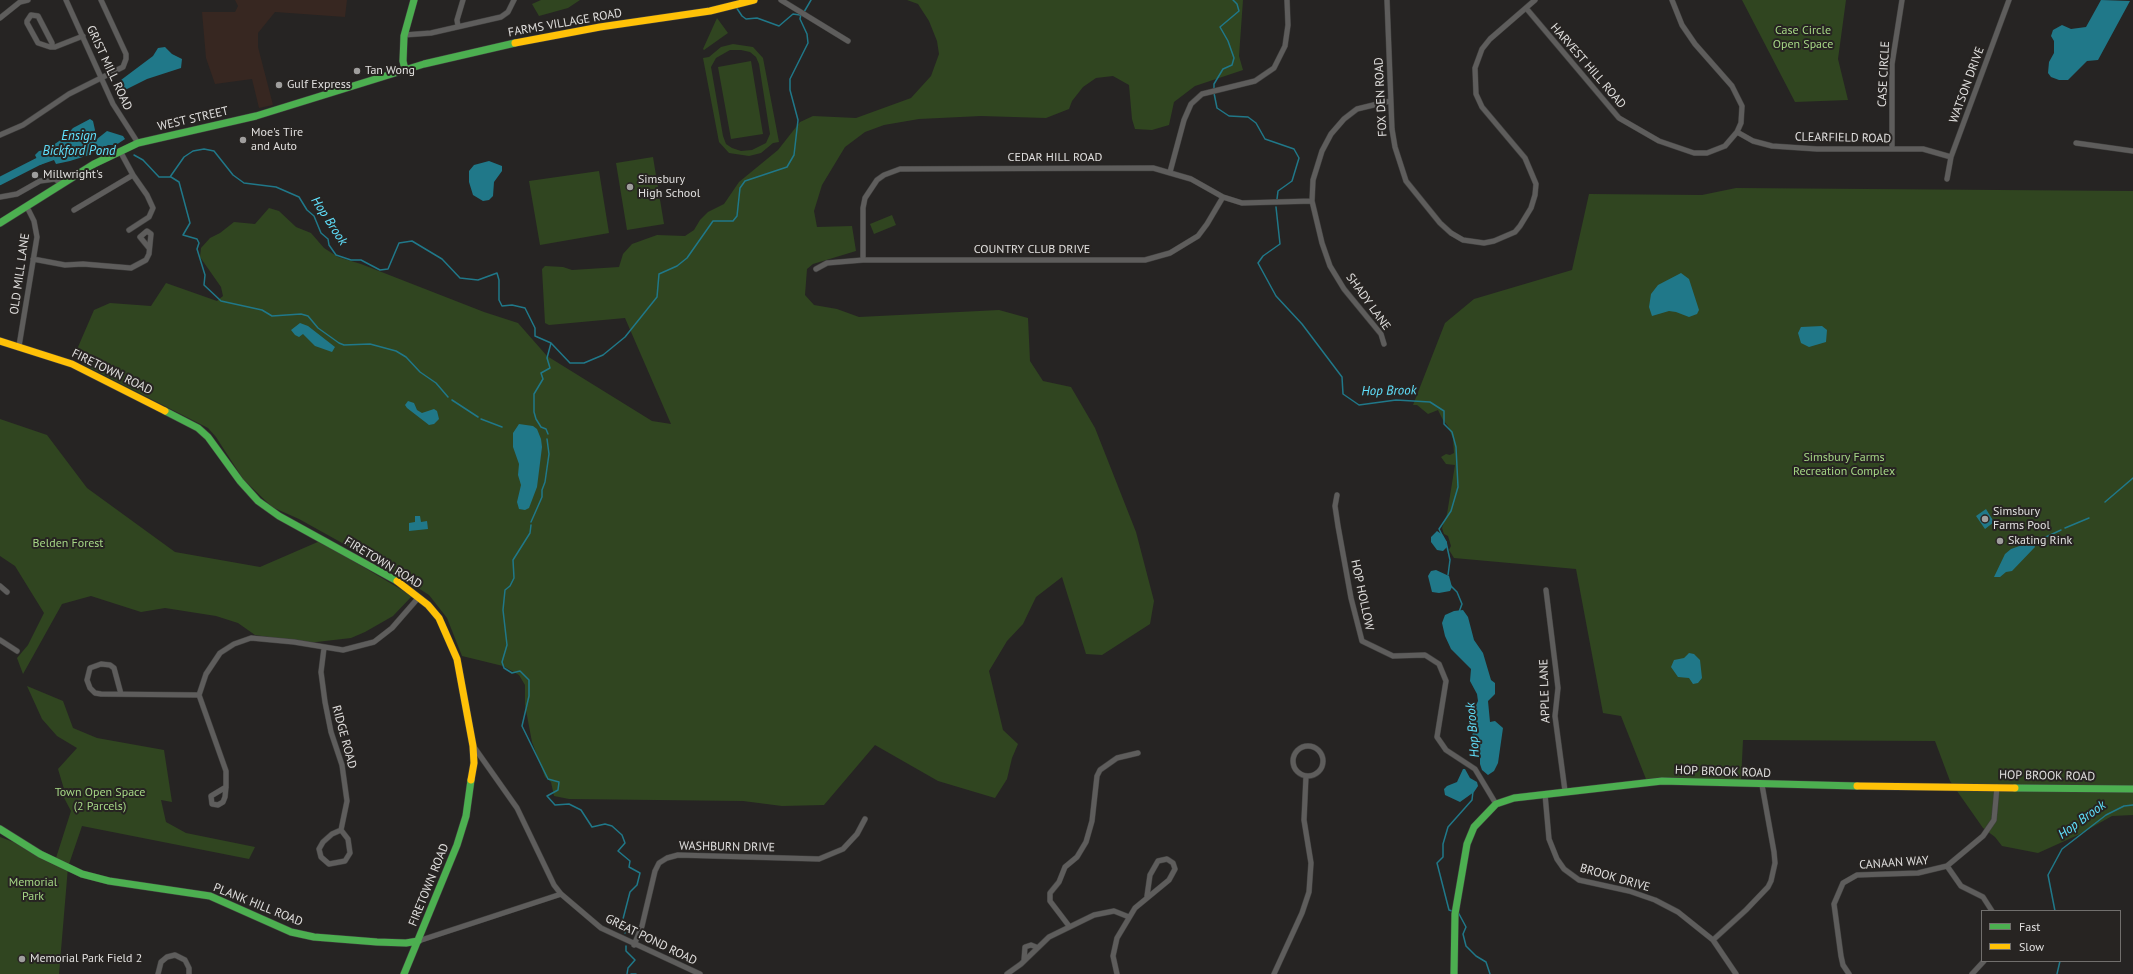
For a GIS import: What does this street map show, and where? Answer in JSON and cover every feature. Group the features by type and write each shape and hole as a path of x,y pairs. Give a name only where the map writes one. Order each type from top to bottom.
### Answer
{"street":[{"path":"0,18 20,2 28,0"},
{"name":"GRIST MILL ROAD","path":"66,0 113,104 138,143"},
{"path":"0,135 23,125 55,102 123,67 126,54 101,0"},
{"path":"405,70 403,61 404,35 414,0"},
{"path":"458,26 457,20 463,0"},
{"path":"404,35 431,33 500,17 508,12 514,0"},
{"name":"FARMS VILLAGE ROAD","path":"405,70 484,48 600,27 735,6 754,0"},
{"path":"781,0 848,40"},
{"path":"1170,172 1187,112 1191,104 1202,94 1255,81 1274,68 1285,46 1288,25 1287,0"},
{"name":"FOX DEN ROAD","path":"1387,0 1390,101 1395,147 1406,182 1440,223 1451,233 1463,240 1484,243 1494,241 1514,232 1531,208 1535,195 1536,184 1525,158 1482,107 1474,84 1475,68 1482,49 1535,0"},
{"name":"HARVEST HILL ROAD","path":"1526,8 1620,118 1659,141 1694,153 1716,151 1725,146 1737,132 1742,113 1738,96 1695,44 1682,25 1672,0"},
{"name":"CASE CIRCLE","path":"1892,149 1892,64 1902,0"},
{"name":"WATSON DRIVE","path":"1947,178 1951,157 2009,0"},
{"path":"52,47 52,43 38,16 31,15 27,23 38,43 52,47 61,46 83,36"},
{"name":"WEST STREET","path":"0,223 120,150 138,143 256,116 338,92 405,70"},
{"name":"SHADY LANE","path":"1384,344 1381,334 1344,289 1330,266 1322,243 1312,201 1313,180 1322,151 1331,134 1344,119 1357,109 1390,101"},
{"name":"CLEARFIELD ROAD","path":"1737,132 1753,141 1772,146 1817,149 1923,149 1951,157"},
{"path":"2076,143 2133,151"},
{"path":"120,150 133,175 147,195 153,208 149,217 130,230"},
{"name":"CEDAR HILL ROAD","path":"863,260 863,208 865,198 877,180 892,171 900,169 952,167 1134,167 1170,172 1201,184 1223,197 1242,203 1254,204 1312,201"},
{"path":"74,210 133,175"},
{"path":"0,197 17,194 40,181 55,179 62,184"},
{"name":"COUNTRY CLUB DRIVE","path":"816,269 827,263 863,260 1145,260 1170,253 1198,236 1223,197"},
{"name":"OLD MILL LANE","path":"19,346 37,230 27,206"},
{"path":"33,259 65,265 83,264 131,268 146,260 150,254 149,248"},
{"name":"FIRETOWN ROAD","path":"0,341 71,364 198,428 220,451 248,493 269,510 372,567 419,596 439,618 454,650 473,746 473,778 463,826 404,974"},
{"name":"HOP HOLLOW","path":"1337,495 1335,506 1339,532 1351,598 1362,641 1393,656 1425,654 1439,664 1446,681 1437,737 1448,752 1475,769 1496,804"},
{"path":"0,586 7,592"},
{"name":"APPLE LANE","path":"1546,590 1558,688 1555,716 1565,791"},
{"path":"226,787 226,769 199,695 206,674 220,653 234,644 251,638 294,642 343,650 374,642 392,628 419,596"},
{"path":"0,640 17,651"},
{"name":"RIDGE ROAD","path":"324,648 321,672 325,702 331,732 342,765 347,801 341,830"},
{"path":"121,694 114,668 110,665 101,664 90,668 87,680 90,688 95,693 121,694 199,695"},
{"name":"GREAT POND ROAD","path":"473,746 517,808 554,885 561,894 601,928 634,945 700,974"},
{"path":"1309,746 1318,749 1324,762 1320,771 1316,774 1306,776 1295,768 1293,758 1300,748 1309,746"},
{"path":"1069,926 1050,901 1050,894 1059,882 1065,867 1077,857 1086,842 1092,821 1097,776 1100,770 1117,758 1138,753"},
{"path":"1274,974 1302,913 1309,892 1311,863 1304,820 1306,776"},
{"name":"HOP BROOK ROAD","path":"1454,974 1455,912 1467,844 1474,827 1496,804 1514,798 1662,781 1762,785 2133,789"},
{"path":"1712,940 1746,910 1768,887 1771,881 1775,863 1774,852 1762,785"},
{"name":"CANAAN WAY","path":"1849,974 1842,960 1835,915 1836,895 1843,883 1857,875 1918,873 1947,866 1978,840 1994,820 1998,787"},
{"name":"BROOK DRIVE","path":"1544,794 1549,839 1557,859 1572,876 1587,883 1629,891 1655,900 1678,912 1712,940 1736,974"},
{"name":"WASHBURN DRIVE","path":"634,945 642,926 655,871 659,863 667,858 678,855 819,858 843,849 857,834 865,819"},
{"name":"PLANK HILL ROAD","path":"0,829 40,854 82,874 109,881 210,896 291,932 314,937 377,942 406,943 418,941 561,894"},
{"path":"341,830 348,839 350,854 345,861 329,864 324,861 319,850 323,842 332,834 341,830"},
{"path":"1117,974 1113,956 1117,938 1135,908 1147,896 1169,880 1176,869 1173,863 1167,859 1158,861 1150,875 1147,896"},
{"name":"CANAAN WAY","path":"1947,866 1961,886 1983,897 1991,910"},
{"path":"1007,974 1024,960 1036,947 1049,937 1069,926 1105,911 1117,911 1129,917"},
{"path":"1024,960 1025,948 1031,945 1036,947"},
{"path":"158,974 161,962 167,957 175,955 185,960 189,968 189,974"},
{"path":"1972,974 1983,962"}],"shaded area":[{"path":"235,0 347,0 345,17 275,12 258,33 258,47 273,105 259,108 252,79 215,84 206,58 202,12 235,12 238,6"}],"green space":[{"path":"541,0 580,0 568,8 539,16 532,4"},
{"path":"907,0 1243,0 1239,56 1243,70 1195,86 1174,102 1169,125 1152,130 1135,129 1132,119 1129,85 1113,76 1096,78 1083,87 1072,101 1069,109 1046,118 981,116 919,119 884,125 865,132 845,147 822,185 814,211 817,227 852,226 856,251 813,264 807,269 805,295 814,305 837,309 859,317 999,310 1028,318 1030,361 1043,381 1071,387 1095,428 1136,532 1154,601 1150,624 1102,655 1086,654 1062,577 1036,597 1023,624 1007,641 989,671 1003,730 1018,744 1012,758 1007,779 995,798 938,781 875,745 824,805 782,806 743,801 569,799 554,796 551,782 545,777 532,742 525,705 525,685 519,675 503,666 462,656 447,618 429,595 387,568 299,519 272,507 243,479 216,437 208,428 84,365 75,354 94,310 110,303 151,306 166,283 217,301 223,296 221,287 200,257 201,248 210,238 220,233 234,222 255,224 269,208 279,211 296,227 311,233 324,248 338,257 361,264 484,312 518,323 547,356 652,421 671,424 625,318 549,325 545,323 542,269 545,266 563,267 572,270 619,267 623,254 632,244 657,235 685,236 694,230 700,220 708,212 724,204 739,182 778,150 800,122 813,116 856,118 911,98 931,76 939,54 937,41 929,21 918,4"},
{"name":"Case Circle Open Space","path":"1742,0 1846,0 1838,59 1848,100 1795,102"},
{"path":"717,18 728,33 704,50 703,49"},
{"path":"733,44 753,47 763,58 779,142 773,143 761,153 749,156 729,153 719,142 703,58 709,57 721,47","holes":["730,50 750,52 756,57 759,64 770,134 766,143 752,150 741,151 726,144 723,136 711,67 716,58"]},
{"path":"751,61 763,134 731,139 718,67"},
{"path":"653,157 664,224 627,230 616,163"},
{"path":"599,171 609,233 540,245 529,181"},
{"name":"Simsbury Farms Recreation Complex","path":"1736,188 2133,191 2133,815 2112,816 2078,835 2038,853 2002,846 1995,837 1983,828 1950,781 1935,741 1743,740 1741,781 1669,777 1646,779 1621,716 1603,713 1576,569 1454,558 1449,550 1451,546 1448,536 1444,534 1442,528 1447,514 1455,465 1446,464 1441,457 1446,454 1450,455 1454,453 1453,439 1448,426 1438,410 1428,414 1417,405 1413,405 1445,323 1474,299 1572,270 1589,194 1702,195"},
{"path":"892,215 896,225 874,234 870,224"},
{"name":"Belden Forest","path":"0,419 47,435 87,488 175,552 260,567 320,541 412,596 393,616 365,632 351,638 308,643 255,635 238,623 216,616 165,608 141,612 91,596 62,604 23,674 17,658 28,645 44,613 15,566 0,556"},
{"path":"27,686 63,701 73,728 97,738 164,750 172,802 161,800 166,822 186,833 255,847 249,859 82,826 68,867 59,974 0,974 0,837 56,858 71,811 62,794 64,789 58,769 77,748 57,736 42,719"}],"water":[{"path":"2101,0 2130,1 2098,60 2087,61 2068,80 2059,80 2051,77 2048,73 2049,62 2054,53 2054,41 2051,36 2053,30 2062,25 2071,29 2086,27"},
{"path":"165,47 172,54 182,59 181,68 147,79 123,91 117,88 116,85 121,80 153,56 158,48"},
{"name":"Ensign Bickford Pond","path":"90,119 93,121 95,130 92,140 97,139 107,131 123,136 125,139 116,145 108,145 89,155 70,161 56,164 54,160 40,165 35,155 39,151 46,150 65,137 73,128"},
{"path":"489,161 502,166 502,171 494,182 493,196 489,200 483,201 473,195 469,182 469,171 474,165"},
{"path":"1681,273 1689,279 1699,310 1697,314 1689,317 1669,311 1652,316 1649,307 1651,294 1658,285"},
{"path":"300,323 308,326 335,347 332,352 315,346 303,334 299,337 295,335 291,330"},
{"path":"1822,326 1827,330 1826,342 1809,347 1801,343 1798,333 1801,327"},
{"path":"408,401 414,403 417,410 422,413 434,409 437,411 439,419 434,424 429,425 407,408 405,405"},
{"path":"519,424 533,426 537,429 542,447 537,487 529,508 525,510 519,509 517,502 521,485 518,475 519,464 513,447 513,433"},
{"name":"Simsbury Farms Pool","path":"1986,509 1994,522 1985,529 1976,516"},
{"path":"415,516 420,516 421,522 427,521 428,529 409,531 409,523 415,522"},
{"path":"1437,531 1443,535 1447,542 1447,547 1443,551 1437,550 1431,542 1431,537"},
{"path":"2028,543 2033,543 2035,547 2012,571 2006,572 2000,577 1994,577 2005,554 2011,549"},
{"path":"1436,570 1449,576 1452,587 1450,591 1439,593 1432,592 1428,576 1431,571"},
{"path":"1463,610 1468,617 1474,640 1483,653 1491,680 1495,683 1495,694 1488,701 1490,722 1495,721 1503,728 1498,763 1494,771 1488,775 1482,770 1480,764 1480,749 1472,736 1474,729 1470,718 1478,701 1477,694 1470,681 1471,669 1451,649 1445,636 1442,623 1445,615 1454,611"},
{"path":"1689,653 1694,654 1700,660 1702,678 1698,683 1693,684 1689,678 1678,677 1671,667 1674,660 1684,658"},
{"path":"1463,769 1465,769 1470,778 1477,782 1478,786 1474,792 1460,802 1445,795 1444,789 1447,786 1457,782"}],"waterway":[{"name":"Hop Brook","path":"804,12 811,0"},
{"name":"Hop Brook","path":"1214,89 1214,84 1223,69 1232,65 1234,58 1228,41 1220,27 1239,11 1237,4 1233,0"},
{"path":"736,7 746,19 757,18 779,26 793,14 800,15"},
{"name":"Hop Brook","path":"134,155 143,160 159,177 170,177 184,157 193,151 204,149 214,151 233,175 244,183 276,187 299,197 307,210 314,216 321,233 328,239 329,245 336,255 351,260 361,260 380,270 388,269 399,243 412,241 442,259 460,278 478,280 497,273 499,280 499,300 502,306 512,305 525,308 535,328 535,336 551,343 570,363 584,363 603,355 625,337 657,297 659,274 677,266 687,258 713,221 733,221 737,216 740,188 745,181 787,167 794,155 798,120 790,90 790,79 808,43 807,34 800,19 801,14"},
{"name":"Hop Brook","path":"1214,93 1217,108 1229,116 1248,117 1256,123 1265,139 1294,149 1299,158 1292,181 1278,191 1277,199"},
{"name":"Hop Brook","path":"0,181 47,157"},
{"path":"171,177 179,182 190,223 183,235 197,239 199,243 197,249 205,275 204,285 221,301 262,310 272,316 301,314 308,316 318,328 344,345 370,344 396,351 406,357 420,372 436,383 448,397"},
{"name":"Hop Brook","path":"1276,207 1280,244 1263,256 1258,263 1276,296 1302,324 1342,377 1343,394 1359,405 1396,400 1430,402 1444,411 1444,424 1452,432 1456,447 1458,487 1451,511 1439,529 1442,535"},
{"path":"548,434 546,429 541,427 536,419 534,412 534,394 543,379 541,373 550,368 547,358 551,343"},
{"path":"452,400 478,417"},
{"path":"481,419 502,427"},
{"path":"531,522 542,497 542,490 545,482 549,454 547,439"},
{"path":"2105,502 2133,478"},
{"path":"2065,528 2089,518"},
{"path":"531,525 530,533 513,560 514,578 510,586 505,590 503,610 507,645 502,662 504,668 512,673 520,671 529,680 529,696 522,726 548,779 559,782 558,790 547,796 555,805 569,804 581,810 592,827 605,824 612,826 622,835 625,843 618,851 630,861 629,867 640,873 637,885 630,892 623,919 625,933"},
{"path":"2033,543 2061,530"},
{"name":"Hop Brook","path":"1446,542 1450,560 1448,575"},
{"name":"Hop Brook","path":"1451,586 1457,592 1462,604 1459,612"},
{"name":"Hop Brook","path":"1452,911 1449,910 1437,863 1443,857 1443,844 1448,827 1472,800 1473,791"},
{"name":"Hop Brook","path":"2055,910 2048,875 2062,849 2106,815 2124,806 2133,805"},
{"name":"Hop Brook","path":"1458,912 1466,927 1463,934 1466,946 1476,956 1486,962 1490,974"},
{"path":"626,946 626,951 635,960 628,968 627,974"},
{"name":"Hop Brook","path":"2057,974 2060,962"},
{"path":"631,974 636,974"}],"traffic: fast":[{"path":"405,70 403,61 404,36 414,0"},
{"path":"0,223 94,164 138,143 256,116 424,64 515,43"},
{"path":"165,411 198,428 208,437 240,481 258,501 279,516 397,581"},
{"path":"404,974 457,845 466,816 471,780"},
{"path":"1454,974 1455,914 1467,844 1474,827 1496,804 1514,798 1662,781 1857,786"},
{"path":"2015,788 2133,789"},
{"path":"0,829 40,854 82,874 109,881 210,896 291,932 314,937 377,942 406,943 418,941"}],"traffic: slow":[{"path":"515,43 600,27 710,11 754,0"},
{"path":"0,341 72,364 165,411"},
{"path":"397,581 428,605 439,618 457,659 473,746 474,763 471,780"},
{"path":"1857,786 2015,788"}],"place":[{"name":"Tan Wong","path":"357,71"},
{"name":"Gulf Express","path":"279,85"},
{"name":"Moe's Tire and Auto","path":"243,140"},
{"name":"Millwright's","path":"35,175"},
{"name":"Simsbury High School","path":"630,187"},
{"name":"Simsbury Farms Pool","path":"1985,519"},
{"name":"Skating Rink","path":"2000,541"},
{"name":"Memorial Park Field 2","path":"22,959"}],"park label":[{"name":"Town Open Space (2 Parcels)","path":"100,800"},
{"name":"Memorial Park","path":"33,890"}]}
